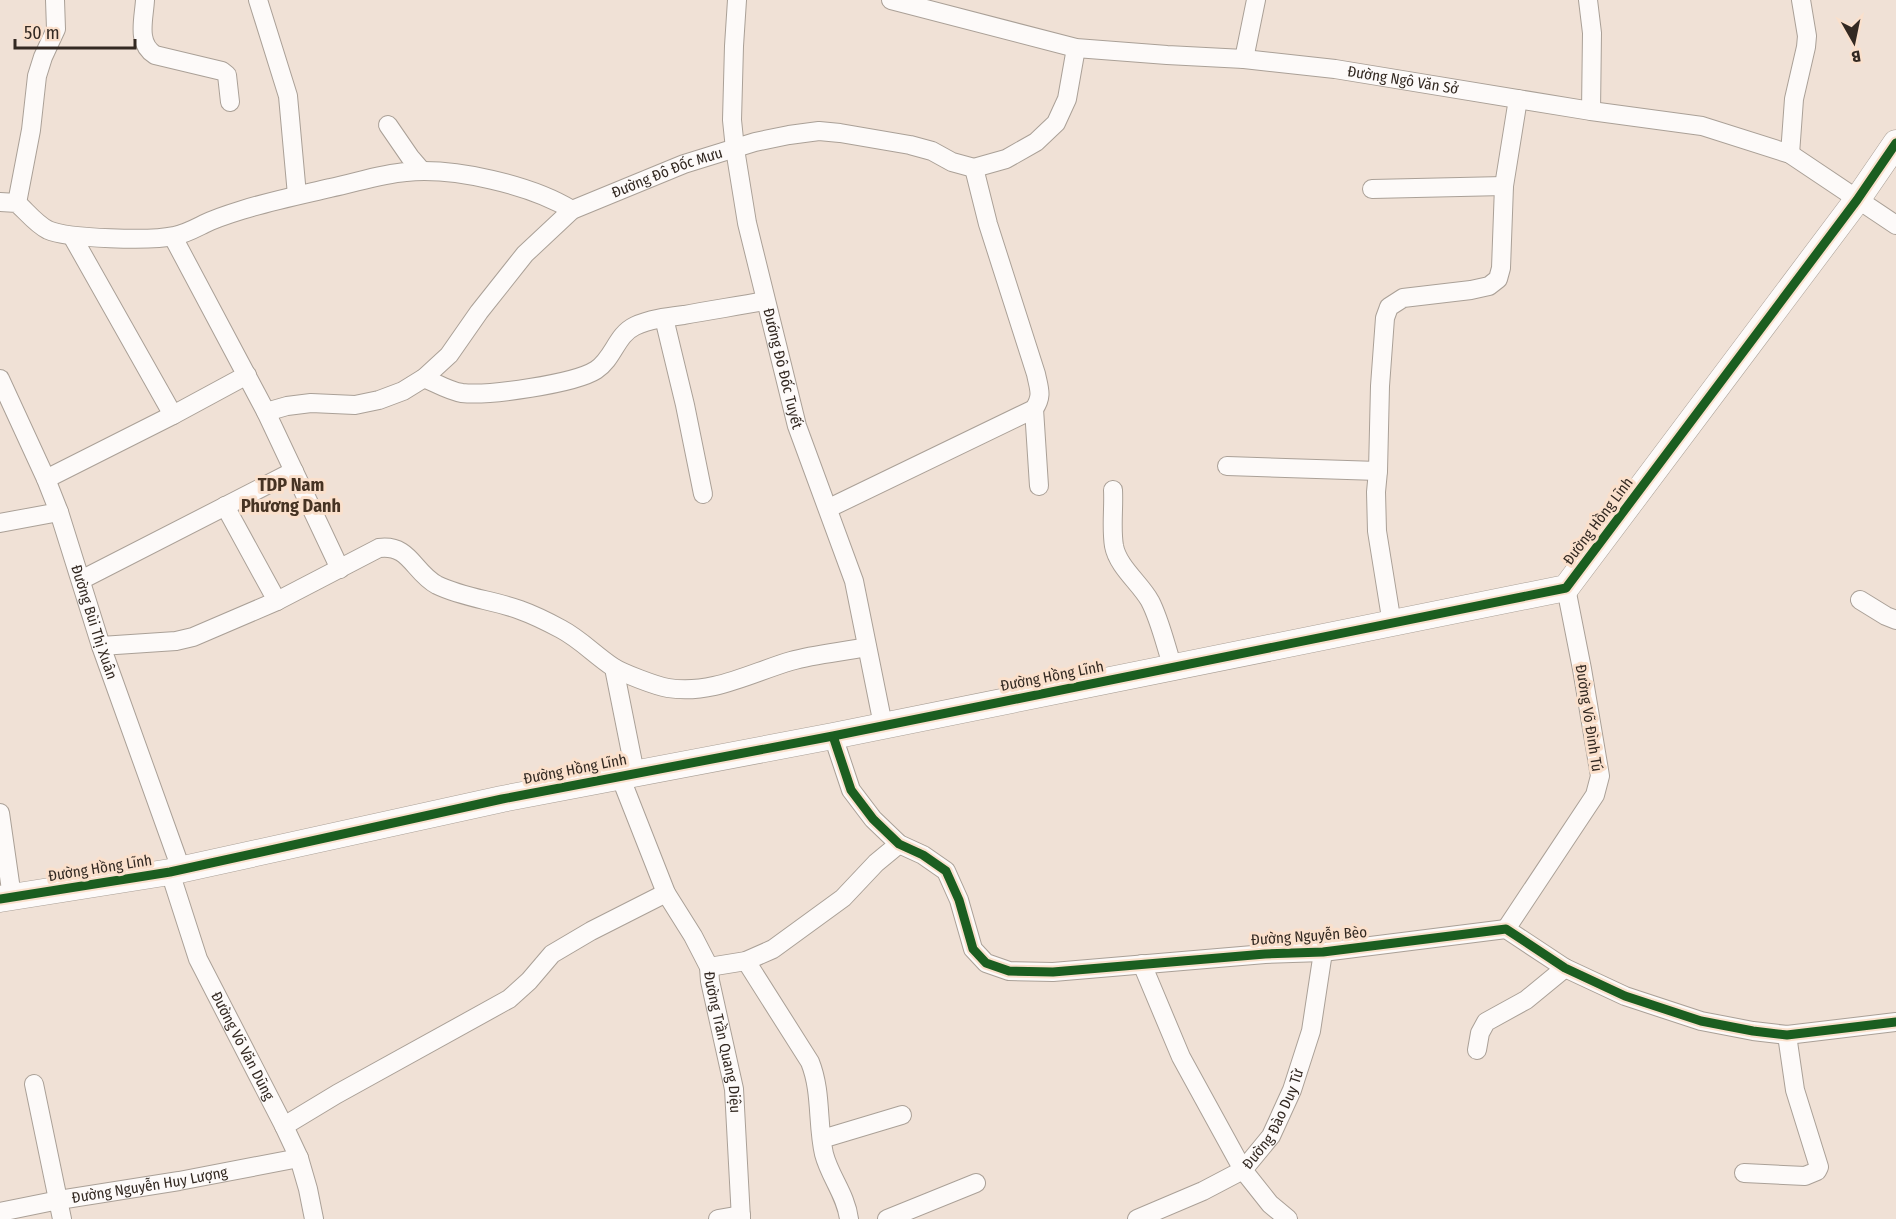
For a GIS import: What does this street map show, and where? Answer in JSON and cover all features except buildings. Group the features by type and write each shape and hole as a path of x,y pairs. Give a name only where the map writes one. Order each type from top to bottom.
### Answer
{"street":[{"path":"55,0 56,29 37,76 31,130 9,203 49,230 72,236 173,237 190,232 224,216 297,195 404,172 422,171 465,174 504,184 557,201 572,210"},
{"path":"145,0 142,36 148,50 155,54 222,71 227,75 230,102"},
{"path":"258,0 288,96 297,195"},
{"name":"Đướng Đô Đốc Tuyết","path":"737,0 732,120 747,223 797,426 855,580 883,725"},
{"name":"Đường Ngô Văn Sở","path":"891,0 1076,48 1244,59 1335,69 1591,111 1702,126 1790,154 1896,225"},
{"path":"1244,59 1256,0"},
{"path":"1588,0 1592,33 1591,111"},
{"path":"1790,154 1794,99 1807,36 1801,0"},
{"path":"829,508 1034,409 1040,401 1040,392 988,224 974,168 1006,159 1036,142 1056,123 1067,99 1076,48"},
{"path":"1392,624 1377,531 1376,492 1385,318 1389,307 1402,298 1471,290 1489,286 1498,279 1501,268 1504,186 1518,99"},
{"path":"388,125 422,171"},
{"name":"Đường Đô Đốc Mưu","path":"266,412 311,403 355,405 380,400 403,391 424,378 449,355 479,312 525,254 572,210 665,171 755,142 819,131 910,145 974,168"},
{"name":"Đường Hồng Lĩnh","path":"6,898 176,870 502,799 833,736 1566,588 1857,200 1896,143"},
{"path":"1372,189 1504,186"},
{"path":"72,236 173,415"},
{"path":"173,237 266,412 340,569"},
{"path":"424,378 460,392 478,394 555,384 596,370 612,353 622,334 636,326 664,318 765,301"},
{"path":"664,318 685,405 702,494"},
{"path":"46,479 247,375"},
{"name":"Đường Bùi Thị Xuân","path":"0,379 59,512 176,870"},
{"path":"1034,409 1039,486"},
{"path":"1227,466 1378,471"},
{"path":"81,580 294,471"},
{"path":"1113,490 1114,547 1122,563 1152,604 1173,668"},
{"path":"225,506 277,601"},
{"path":"0,523 59,512"},
{"path":"101,646 176,641 193,637 277,601 379,548 395,547 434,583 464,595 520,610 576,638 614,668 665,688 701,689 718,686 792,661 867,647"},
{"name":"Đường Võ Đình Tú","path":"1506,929 1595,795 1600,776 1566,588"},
{"path":"1860,600 1896,620"},
{"name":"Đường Trần Quang Diệu","path":"614,668 628,775 666,893 709,966 710,981 734,1089 741,1217"},
{"name":"Đường Nguyễn Bèo","path":"833,736 851,790 873,819 899,844 923,855 946,871 959,900 973,949 986,963 1009,971 1053,972 1265,954 1323,952 1506,929"},
{"path":"0,813 6,898"},
{"path":"709,966 746,961 773,949 843,898 876,863 899,844"},
{"name":"Đường Võ Văn Dũng","path":"176,870 198,959 284,1126 298,1158 308,1189 314,1219"},
{"path":"284,1126 337,1094 509,999 529,981 552,954 591,931 666,893"},
{"path":"1506,929 1565,968 1625,996 1701,1021 1753,1032 1786,1035 1896,1022"},
{"name":"Đường Đào Duy Từ","path":"1137,1219 1203,1191 1243,1170 1271,1136 1292,1090 1311,1031 1323,952"},
{"path":"746,961 810,1062 817,1086 827,1164 846,1204 849,1219"},
{"path":"1142,964 1181,1057 1243,1170 1270,1204 1288,1219"},
{"path":"1478,1050 1480,1033 1486,1022 1526,1000 1565,968"},
{"path":"1744,1173 1805,1176 1817,1171 1819,1167 1795,1090 1786,1035"},
{"path":"34,1084 62,1219"},
{"path":"822,1139 902,1115"},
{"name":"Đường Nguyễn Huy Lượng","path":"0,1212 298,1158"},
{"path":"887,1219 976,1183"},
{"path":"718,1219 741,1217"}],"cycle path":[{"path":"0,899 170,872 502,799 833,736 1566,588 1857,200 1896,143"},
{"path":"833,736 851,790 873,819 899,844 923,855 946,871 959,900 973,949 986,963 1009,971 1053,972 1265,954 1323,952 1506,929 1565,968 1625,996 1701,1021 1787,1035 1896,1022"}],"district":[{"name":"TDP Nam Phương Danh","path":"291,495"}]}
